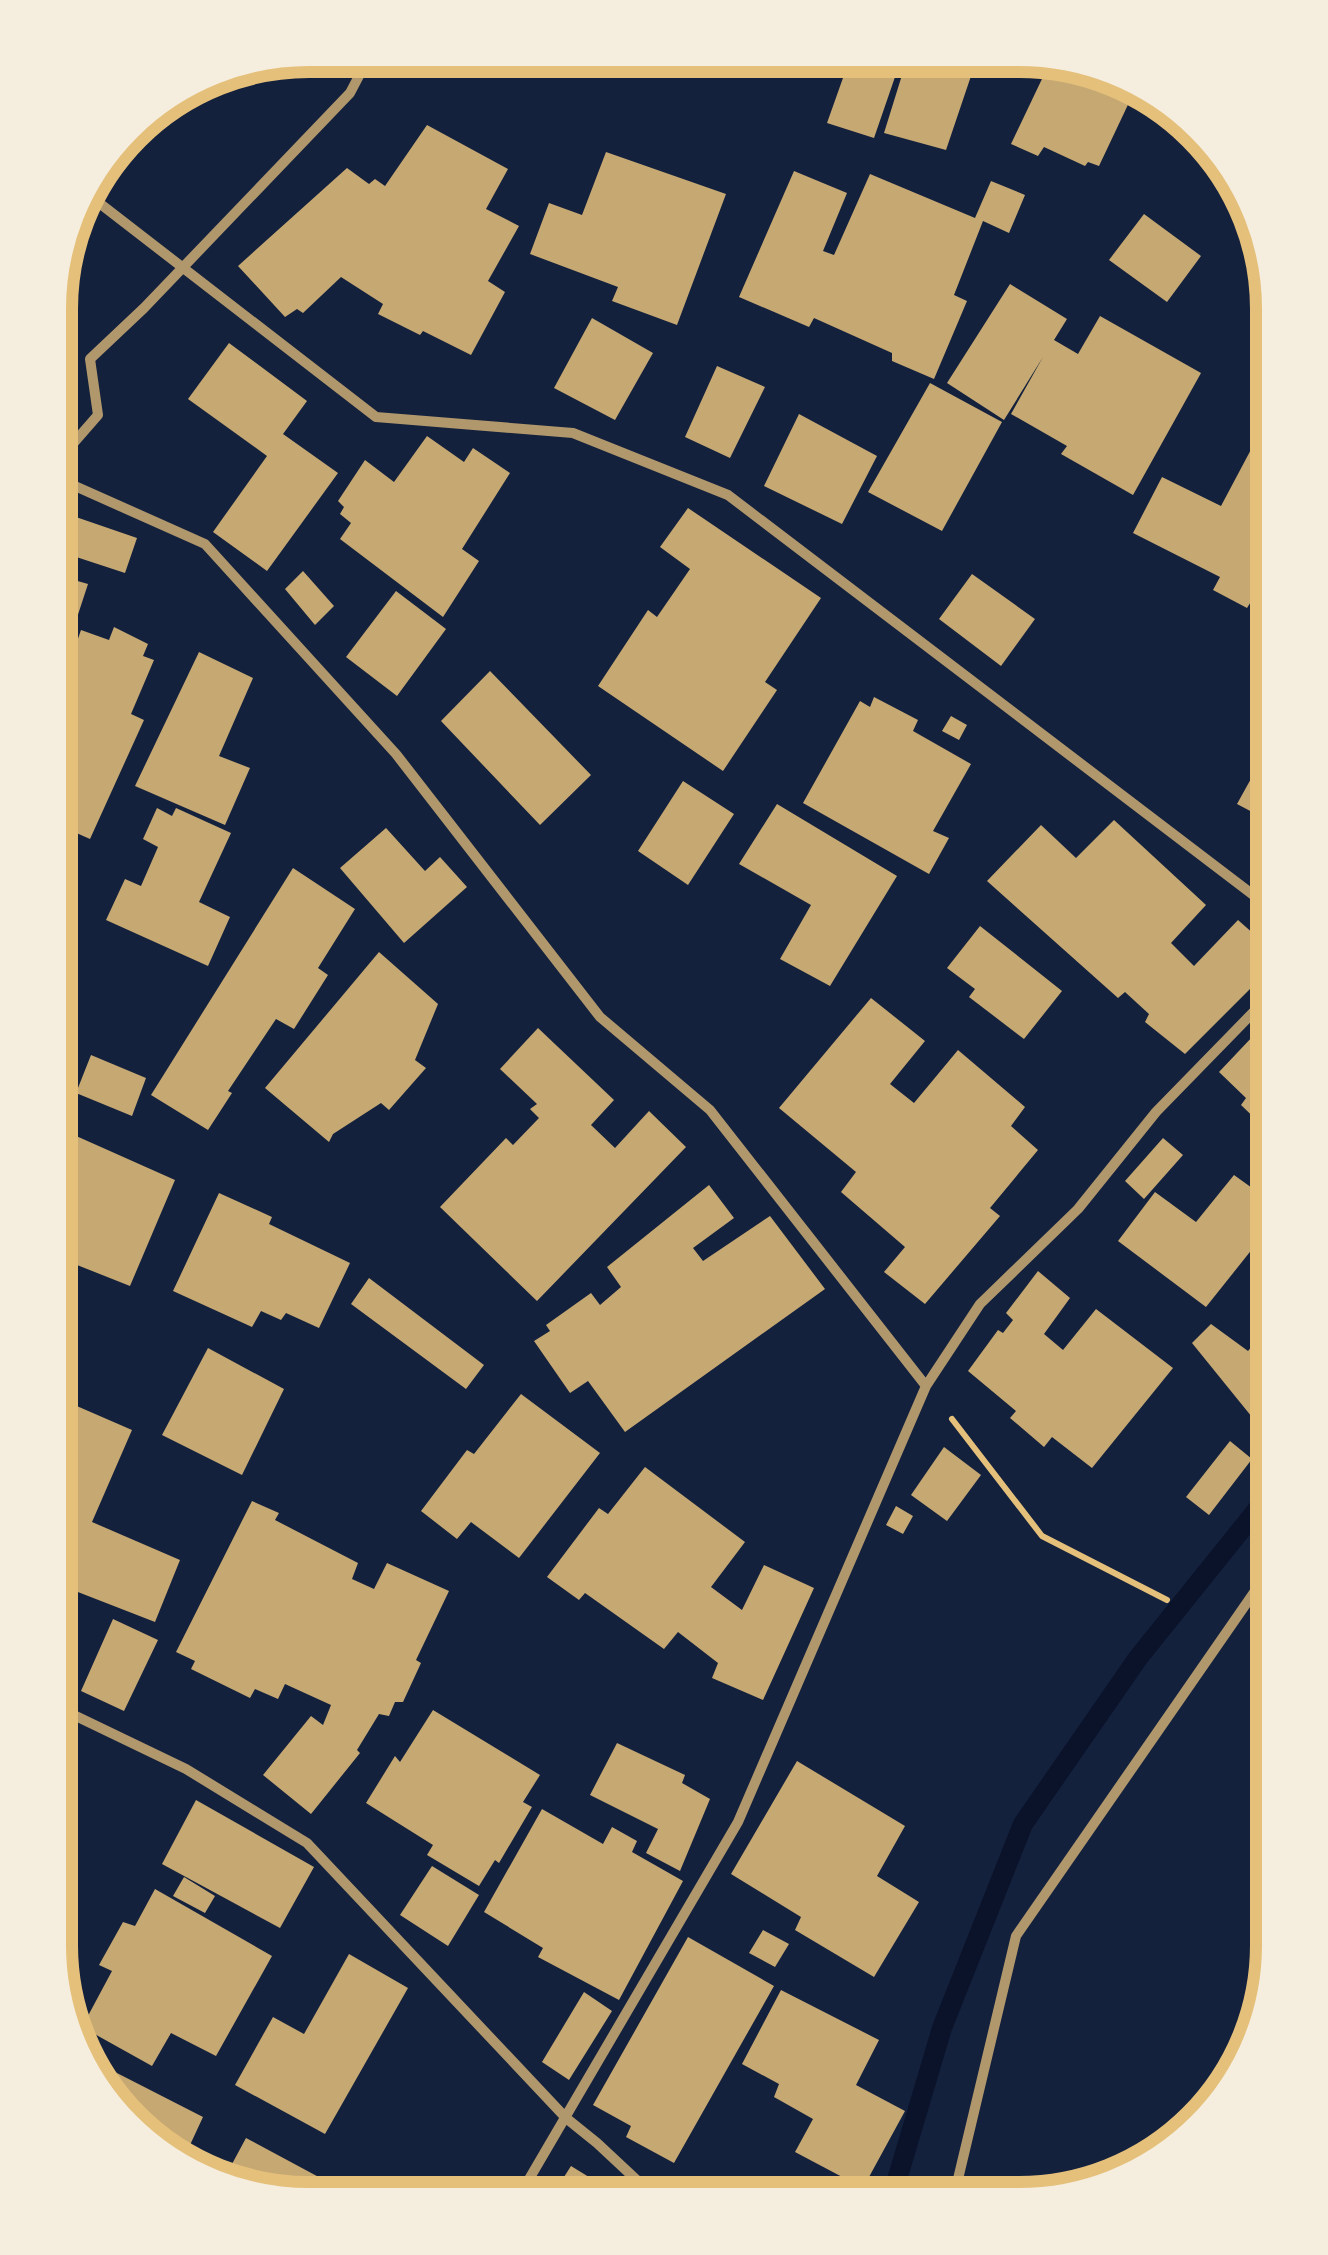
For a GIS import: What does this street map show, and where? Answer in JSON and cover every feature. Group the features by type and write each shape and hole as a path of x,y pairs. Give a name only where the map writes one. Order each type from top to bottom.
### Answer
{"street":[{"path":"72,445 98,416 90,358 182,269 350,94 362,72"},
{"path":"98,203 376,417 573,433 728,495 1256,897"},
{"path":"72,485 205,544 396,754 600,1017 710,1110 926,1386"},
{"path":"528,2182 738,1822 926,1386 980,1304 1078,1209 1156,1112 1256,1010"},
{"path":"957,2182 1016,1936 1255,1590"},
{"path":"72,1714 186,1769 306,1843 566,2118 638,2182"}],"path":[{"path":"926,1386 1042,1536 1167,1600"}],"building":[{"path":"845,72 881,72 895,77 874,138 827,123"},
{"path":"903,72 959,72 971,76 946,150 884,133"},
{"path":"1044,74 1080,81 1130,101 1099,166 1088,162 1085,166 1044,147 1038,156 1011,144"},
{"path":"427,125 508,169 486,209 519,226 488,281 505,292 471,355 378,314 383,304 341,277 303,313 297,309 285,317 238,266 347,168 369,184 375,179 385,186"},
{"path":"606,152 726,194 677,325 612,301 618,287 530,254 549,203 582,215"},
{"path":"794,171 847,193 823,251 834,255 870,174 975,218 991,181 1025,195 1009,233 983,221 954,295 967,301 934,379 892,361 892,353 814,318 809,327 739,297"},
{"path":"1144,214 1201,256 1167,302 1109,260"},
{"path":"1010,284 1067,319 1054,340 1078,354 1100,316 1201,373 1133,495 1061,454 1067,446 1011,414 1043,357 1004,420 947,383"},
{"path":"592,318 653,353 615,420 554,388"},
{"path":"229,343 307,401 283,434 338,473 267,571 213,532 267,456 188,399"},
{"path":"717,366 765,387 730,458 685,437"},
{"path":"930,383 1002,422 942,531 868,492"},
{"path":"799,414 877,456 842,524 764,486"},
{"path":"427,436 464,462 473,448 510,473 462,549 479,561 443,617 340,539 351,523 340,514 344,507 338,501 365,460 394,482"},
{"path":"1255,442 1256,598 1247,608 1213,590 1220,577 1133,533 1162,477 1221,506"},
{"path":"688,508 821,598 765,682 777,690 723,771 598,686 648,610 657,617 690,569 660,547"},
{"path":"73,516 137,538 125,573 72,556"},
{"path":"303,571 334,606 315,625 285,589"},
{"path":"972,574 1035,619 1001,666 939,619"},
{"path":"72,579 88,584 72,633"},
{"path":"396,591 446,629 397,696 346,657"},
{"path":"114,627 148,644 143,656 154,660 131,714 144,720 90,839 72,831 72,649 81,630 109,640"},
{"path":"199,652 253,678 219,756 250,768 225,825 135,786"},
{"path":"490,671 591,775 540,825 441,721"},
{"path":"874,697 918,720 913,731 971,764 933,831 949,838 929,874 803,803 860,701 870,707"},
{"path":"951,716 967,725 959,740 942,731"},
{"path":"1256,770 1256,814 1237,804"},
{"path":"683,781 734,814 688,885 638,851"},
{"path":"777,804 897,876 830,986 780,959 811,905 739,864"},
{"path":"157,808 172,816 176,808 231,833 199,902 230,917 208,966 106,920 125,879 141,886 158,847 143,839"},
{"path":"1114,820 1206,905 1171,943 1194,966 1238,920 1256,936 1256,983 1185,1054 1145,1022 1149,1014 1125,992 1118,998 987,881 1041,825 1076,858"},
{"path":"386,828 425,871 440,857 467,887 404,943 340,868"},
{"path":"293,868 355,909 318,968 328,975 294,1029 276,1019 228,1091 232,1093 208,1130 151,1095"},
{"path":"980,926 1062,991 1024,1039 969,997 975,989 947,968"},
{"path":"379,952 438,1004 415,1060 426,1068 389,1110 381,1103 333,1134 329,1142 265,1088"},
{"path":"871,998 925,1041 890,1084 914,1103 958,1050 1025,1107 1011,1126 1038,1150 990,1208 1000,1216 925,1304 884,1272 905,1247 841,1192 856,1172 779,1108"},
{"path":"538,1028 614,1100 591,1125 615,1148 649,1111 686,1147 537,1301 440,1207 506,1138 513,1145 539,1118 530,1109 537,1104 500,1069"},
{"path":"1256,1033 1256,1119 1241,1105 1246,1098 1219,1072"},
{"path":"91,1055 146,1078 132,1116 76,1093"},
{"path":"72,1134 175,1180 130,1286 72,1263"},
{"path":"1163,1138 1183,1155 1144,1199 1125,1181"},
{"path":"1234,1175 1255,1190 1255,1245 1206,1307 1118,1241 1155,1192 1196,1222"},
{"path":"709,1185 734,1218 693,1248 703,1261 770,1216 825,1289 625,1432 588,1381 570,1393 534,1341 550,1331 546,1325 591,1293 600,1305 621,1287 607,1267"},
{"path":"219,1193 272,1217 269,1224 350,1263 319,1328 286,1313 281,1320 261,1311 252,1327 173,1291"},
{"path":"1038,1271 1070,1298 1044,1334 1063,1350 1096,1309 1173,1368 1092,1468 1052,1437 1044,1447 1010,1418 1016,1411 968,1371 998,1330 1003,1333 1013,1320 1006,1313"},
{"path":"369,1278 484,1365 466,1389 351,1304"},
{"path":"1211,1324 1248,1351 1255,1342 1255,1421 1192,1343"},
{"path":"208,1348 284,1389 242,1475 162,1435"},
{"path":"521,1394 600,1453 519,1558 471,1522 457,1539 421,1511 467,1450 474,1454"},
{"path":"72,1404 132,1430 92,1522 180,1560 155,1622 72,1590"},
{"path":"1230,1441 1252,1459 1209,1515 1186,1497"},
{"path":"944,1447 981,1475 947,1521 911,1495"},
{"path":"645,1467 745,1542 711,1587 742,1610 764,1565 814,1588 763,1700 712,1678 718,1663 678,1632 664,1649 585,1593 579,1600 547,1577 599,1508 608,1514"},
{"path":"252,1501 279,1513 275,1520 358,1563 352,1579 374,1589 387,1563 449,1591 416,1660 421,1663 403,1702 395,1702 389,1716 379,1714 357,1750 360,1753 311,1814 263,1775 311,1716 323,1725 331,1705 285,1684 278,1699 255,1689 250,1698 191,1669 195,1661 176,1652"},
{"path":"896,1506 913,1516 903,1534 886,1525"},
{"path":"113,1619 158,1640 124,1711 81,1691"},
{"path":"433,1710 540,1775 523,1802 532,1807 499,1863 495,1860 479,1886 427,1855 433,1845 366,1803 395,1756 400,1762"},
{"path":"617,1743 685,1775 682,1783 710,1799 680,1871 646,1853 658,1829 590,1795"},
{"path":"797,1761 905,1826 877,1876 919,1902 874,1977 795,1930 801,1917 731,1874"},
{"path":"196,1800 314,1867 280,1928 162,1864"},
{"path":"542,1809 603,1844 612,1827 637,1841 632,1852 683,1881 619,2000 538,1957 543,1948 484,1912"},
{"path":"432,1866 479,1895 448,1946 400,1915"},
{"path":"184,1877 215,1896 205,1913 173,1896"},
{"path":"155,1889 272,1956 216,2056 171,2033 152,2066 89,2031 85,2022 112,1971 99,1965 123,1922 135,1926"},
{"path":"763,1930 789,1944 775,1967 749,1953"},
{"path":"688,1937 774,1986 674,2163 626,2137 631,2126 593,2105"},
{"path":"349,1954 408,1988 325,2134 235,2085 273,2017 304,2034"},
{"path":"781,1990 879,2040 856,2085 905,2111 866,2182 852,2182 795,2152 813,2119 774,2097 779,2084 742,2064"},
{"path":"584,1992 612,2011 569,2080 542,2062"},
{"path":"113,2071 203,2117 190,2145 198,2149 196,2153 165,2134 142,2113 111,2075"},
{"path":"246,2138 328,2182 278,2180 230,2168"},
{"path":"571,2166 597,2182 561,2182"}],"waterway":[{"path":"896,2182 942,2028 1023,1824 1138,1658 1255,1512"}]}
